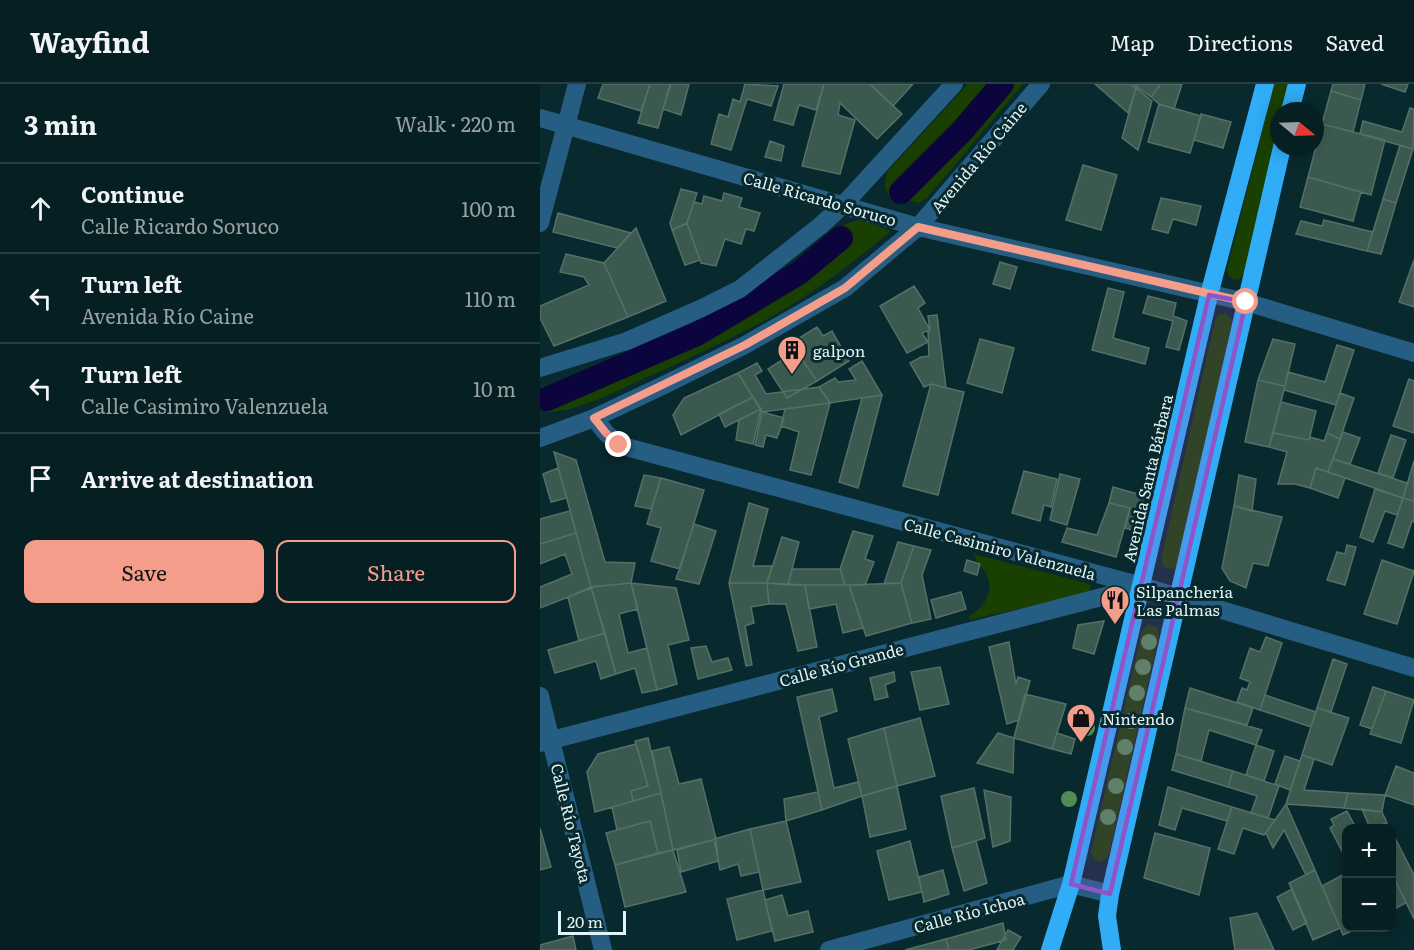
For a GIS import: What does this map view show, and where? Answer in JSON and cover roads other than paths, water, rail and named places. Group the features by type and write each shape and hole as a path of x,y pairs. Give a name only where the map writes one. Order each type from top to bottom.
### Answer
{"highway":[{"name":"Avenida Santa Bárbara","path":"1050,950 1071,884 1209,295 1265,84"},
{"path":"1292,102 1297,84"},
{"path":"1112,950 1107,916 1110,894 1280,156"}],"street":[{"path":"540,223 577,84"},
{"path":"540,368 627,341 740,289 820,226 844,204 954,84"},
{"name":"Avenida Río Caine","path":"540,438 594,418 745,345 845,288 918,227 1041,84"},
{"name":"Calle Ricardo Soruco","path":"540,118 918,227 1246,302 1414,353"},
{"name":"Calle Casimiro Valenzuela","path":"594,418 619,445 1142,586 1414,668"},
{"name":"Calle Río Grande","path":"546,741 1142,586"},
{"name":"Calle Río Tayota","path":"540,696 546,741 603,950"},
{"name":"Calle Río Ichoa","path":"829,950 1071,884 1110,894"}],"waterway":[{"path":"901,192 962,131 1002,84"},
{"path":"547,399 697,334 799,273 841,238"}],"place":[{"name":"galpon","path":"792,376"},
{"name":"Silpanchería Las Palmas","path":"1115,626"},
{"name":"Nintendo","path":"1081,744"}]}
